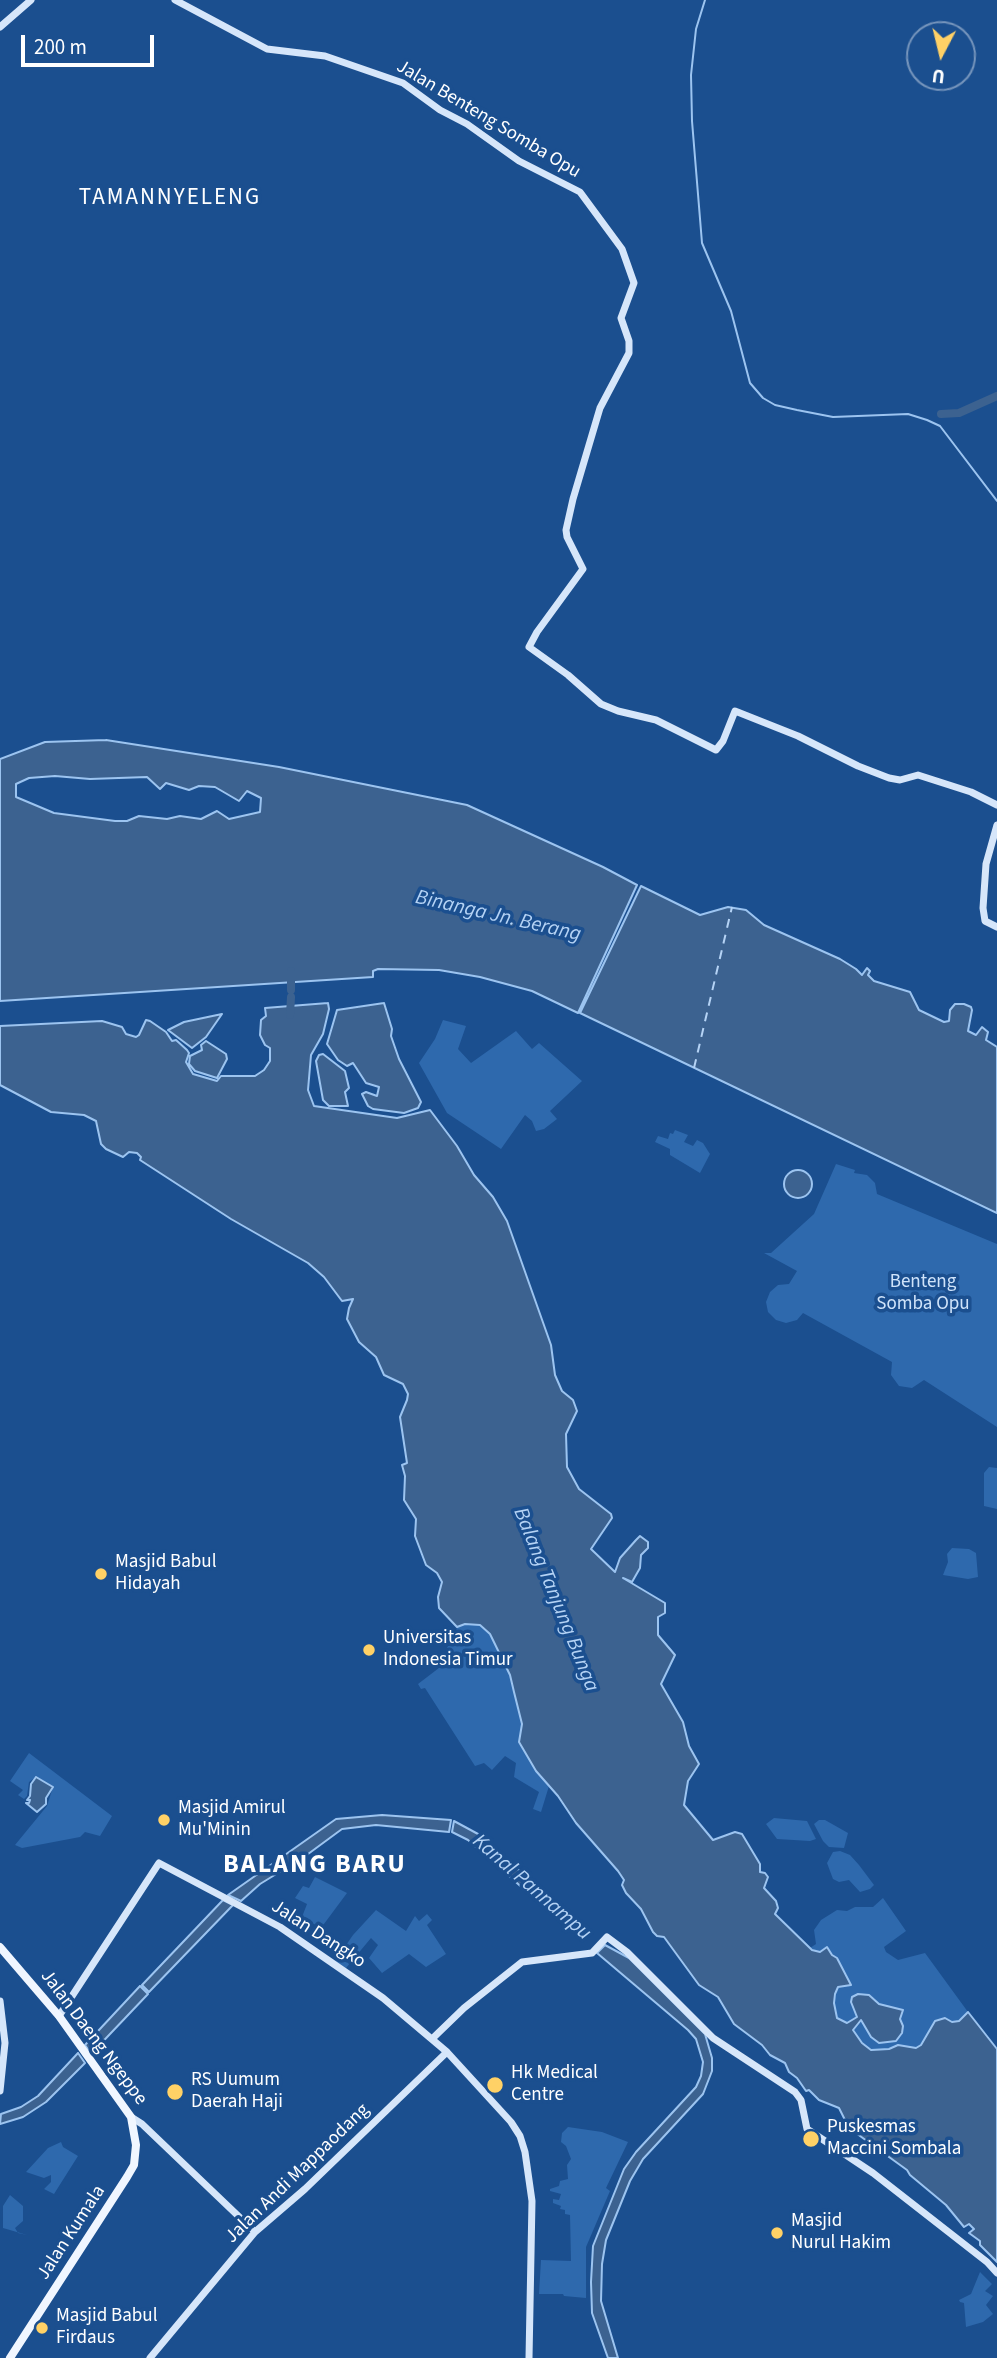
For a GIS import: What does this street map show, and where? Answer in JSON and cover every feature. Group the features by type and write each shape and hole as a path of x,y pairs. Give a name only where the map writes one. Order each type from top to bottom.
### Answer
{"main road":[{"name":"Jalan Daeng Ngeppe","path":"0,1947 59,2017 131,2117"},
{"name":"Jalan Kumala","path":"10,2358 134,2165 136,2145 131,2117"}],"street":[{"path":"0,27 31,0"},
{"name":"Jalan Benteng Somba Opu","path":"175,0 267,49 325,56 408,86 519,161 580,192 627,259 634,283 621,318 629,341 629,353 600,408 566,525 567,537 583,569 529,647 568,675 601,704 656,720 716,750 723,741 735,711 769,723 889,778 900,780 918,775 971,792 997,805"},
{"path":"997,825 986,864 983,908 985,921 997,927"},
{"name":"Jalan Dangko","path":"59,2017 159,1863 280,1927 383,1998 447,2052 511,2122 520,2136 532,2201 529,2358"},
{"path":"433,2038 464,2008 522,1962 593,1952 605,1939 633,1958 713,2038 795,2092 801,2100 807,2129 858,2161 987,2262 997,2273"},
{"path":"0,2001 5,2043 0,2091"},
{"name":"Jalan Andi Mappaodang","path":"150,2358 255,2232 305,2189 447,2052"},
{"name":"Jalan Daeng Ngeppe","path":"131,2117 142,2124 255,2232"}],"green space":[{"path":"443,1020 466,1026 458,1049 471,1063 516,1031 532,1049 539,1043 582,1081 550,1111 557,1119 544,1129 536,1131 532,1121 525,1115 501,1149 447,1113 419,1063 435,1039"},
{"path":"675,1130 688,1135 684,1142 693,1146 697,1140 703,1143 710,1154 700,1173 670,1155 670,1149 655,1142 658,1136 668,1139 670,1133 673,1134"},
{"name":"Benteng Somba Opu","path":"836,1164 855,1170 854,1173 867,1175 875,1183 877,1194 997,1244 997,1427 924,1380 912,1388 899,1386 891,1375 892,1362 803,1313 797,1320 786,1323 776,1320 768,1312 766,1302 770,1292 778,1285 789,1284 797,1271 764,1253 771,1253 814,1214"},
{"path":"989,1467 997,1468 997,1509 984,1506 984,1473"},
{"path":"952,1548 969,1549 976,1553 978,1577 968,1579 943,1575 948,1562 947,1554"},
{"path":"465,1624 480,1625 490,1633 510,1675 522,1724 519,1742 549,1786 541,1812 533,1809 539,1792 514,1777 516,1763 505,1756 492,1770 484,1763 475,1766 425,1688 421,1689 418,1684 452,1658 447,1647 454,1642 457,1627"},
{"path":"29,1753 112,1816 100,1836 85,1832 80,1837 22,1848 15,1845 47,1806 53,1787 36,1777 29,1782 24,1799 18,1795 23,1790 10,1781"},
{"path":"774,1818 807,1821 816,1839 777,1839 766,1824"},
{"path":"825,1820 848,1833 844,1848 829,1847 823,1841 814,1824"},
{"path":"840,1851 850,1855 859,1865 874,1885 870,1889 860,1892 849,1880 839,1882 833,1879 827,1863 833,1852"},
{"path":"315,1877 347,1893 321,1928 302,1917 307,1904 295,1898 303,1886 309,1888"},
{"path":"883,1898 906,1931 884,1947 886,1952 898,1960 925,1953 968,2012 959,2021 934,2025 916,2048 898,2045 889,2049 871,2050 862,2043 853,2030 861,2020 871,2037 900,2019 903,2010 879,2004 869,1995 851,2002 858,2017 847,2023 841,2021 837,2018 834,2002 838,1987 847,1975 827,1948 819,1952 810,1948 816,1944 814,1930 821,1920 837,1910 873,1907"},
{"path":"376,1910 406,1931 415,1916 419,1921 427,1914 432,1920 427,1925 446,1954 426,1967 409,1954 382,1973 369,1958 378,1945 371,1938 346,1968 335,1961 353,1935"},
{"path":"568,2127 602,2132 628,2142 606,2188 610,2191 586,2247 586,2298 539,2294 541,2260 571,2261 570,2215 560,2209 561,2206 553,2203 553,2199 559,2200 561,2194 550,2191 559,2186 560,2181 568,2179 567,2165 571,2159 566,2146 561,2142 562,2133"},
{"path":"61,2142 63,2147 78,2156 54,2194 44,2189 51,2182 51,2175 44,2178 26,2172 48,2148"},
{"path":"10,2195 23,2206 23,2221 15,2228 18,2232 3,2228 3,2206"},
{"path":"980,2272 992,2284 985,2291 993,2296 986,2305 993,2314 983,2322 966,2327 964,2303 959,2300 971,2294"}],"water":[{"name":"Binanga Jn. Berang","path":"106,740 279,767 467,805 637,885 578,1013 532,991 480,977 439,970 378,969 373,971 373,977 0,1001 0,759 45,742","holes":["55,776 90,779 147,777 160,789 166,783 189,790 199,786 215,787 239,801 247,791 261,798 260,812 229,819 217,811 201,819 139,816 127,821 115,821 54,813 16,797 16,784 29,778"]},
{"path":"641,886 700,915 728,907 746,910 764,925 840,959 862,975 867,968 870,971 868,975 874,981 910,992 919,1010 944,1022 949,1021 950,1010 955,1004 971,1007 968,1031 976,1035 982,1027 988,1032 986,1040 997,1047 997,1213 580,1013"},
{"path":"328,1003 323,1034 311,1055 308,1090 314,1106 397,1118 430,1110 457,1146 474,1175 493,1197 507,1221 551,1345 555,1375 562,1391 573,1400 577,1411 566,1434 567,1467 579,1489 611,1514 612,1518 591,1549 615,1572 620,1558 640,1536 648,1542 648,1548 641,1555 640,1568 632,1582 623,1578 665,1603 665,1613 658,1617 658,1635 675,1655 661,1684 683,1722 689,1746 699,1764 688,1781 684,1805 713,1840 735,1832 742,1834 760,1864 760,1872 768,1877 764,1888 776,1901 778,1908 775,1914 812,1950 820,1952 827,1947 837,1958 851,1985 838,1987 835,1994 837,2018 847,2023 857,2017 851,2002 852,1997 858,1994 869,1995 879,2004 903,2010 900,2019 902,2033 896,2041 879,2043 871,2037 861,2020 853,2030 862,2043 871,2050 889,2049 898,2045 916,2048 921,2045 935,2021 945,2018 952,2022 959,2021 968,2012 997,2049 997,2262 980,2245 980,2241 969,2233 974,2229 969,2224 964,2227 946,2205 907,2170 849,2128 839,2108 819,2100 809,2090 806,2091 789,2072 785,2063 770,2055 762,2045 734,2024 718,1997 699,1985 664,1937 653,1932 641,1909 626,1893 622,1885 624,1880 618,1871 536,1771 519,1742 522,1724 510,1675 490,1634 480,1625 465,1624 457,1627 439,1608 438,1597 442,1582 437,1573 426,1565 415,1536 416,1519 404,1500 405,1476 402,1465 407,1463 400,1417 408,1394 403,1384 384,1375 376,1357 359,1342 347,1319 353,1299 342,1301 324,1277 308,1263 231,1219 140,1160 141,1157 137,1153 129,1152 123,1157 106,1149 101,1144 96,1121 84,1115 51,1112 0,1085 0,1026 102,1021 122,1027 126,1034 136,1037 146,1020 150,1021 166,1032 172,1041 176,1040 187,1050 189,1053 186,1062 193,1074 217,1081 221,1076 255,1076 264,1070 270,1061 270,1048 265,1045 260,1035 261,1020 266,1016 265,1008"},
{"path":"384,1003 399,1059 421,1102 418,1108 404,1113 368,1106 362,1094 366,1092 377,1096 379,1087 366,1083 353,1063 347,1066 338,1060 327,1044 337,1010"},
{"path":"222,1014 206,1037 192,1048 168,1030 184,1022"},
{"path":"206,1041 226,1054 227,1059 217,1078 195,1071 189,1064 190,1056 202,1050 201,1045"},
{"path":"323,1054 345,1071 349,1088 345,1092 348,1106 329,1106 323,1100 316,1061 319,1055"},
{"path":"798,1170 808,1174 812,1184 808,1194 798,1198 788,1194 784,1184 788,1174"},
{"path":"36,1777 53,1787 46,1798 46,1804 37,1812 26,1803 29,1803 30,1800 27,1800 31,1784"},
{"path":"382,1815 451,1820 449,1832 376,1825 342,1829 260,1884 241,1901 228,1895 336,1819"},
{"name":"Kanal Pannampu","path":"454,1821 478,1834 566,1912 559,1920 468,1840 452,1832"},
{"path":"223,1900 233,1905 149,1992 142,1985"},
{"path":"605,1945 629,1958 705,2034 712,2058 712,2071 703,2094 643,2159 630,2181 606,2240 601,2301 618,2358 608,2358 592,2313 593,2246 624,2169 636,2152 696,2087 703,2062 696,2039 688,2030 597,1953"},
{"path":"140,1986 148,1994 91,2054 85,2045"},
{"path":"78,2053 85,2063 46,2102 23,2117 0,2124 1,2114 21,2107 38,2096"}],"waterway":[{"path":"705,0 696,29 691,75 702,243 731,311 750,383 763,398 775,405 797,410 833,417 908,414 940,426 997,501"},
{"path":"941,414 959,413 997,396"},
{"path":"291,971 291,990"},
{"name":"Balang Tanjung Bunga","path":"290,1015 291,997"}],"ferry route":[{"path":"694,1068 732,907"}],"place":[{"name":"Masjid Babul Hidayah","path":"101,1574"},
{"name":"Universitas Indonesia Timur","path":"369,1650"},
{"name":"Masjid Amirul Mu'Minin","path":"164,1820"},
{"name":"Hk Medical Centre","path":"495,2085"},
{"name":"RS Uumum Daerah Haji","path":"175,2092"},
{"name":"Puskesmas Maccini Sombala","path":"811,2139"},
{"name":"Masjid Nurul Hakim","path":"777,2233"},
{"name":"Masjid Babul Firdaus","path":"42,2328"}],"district":[{"name":"TAMANNYELENG","path":"170,199"},
{"name":"BALANG BARU","path":"315,1866"}]}
